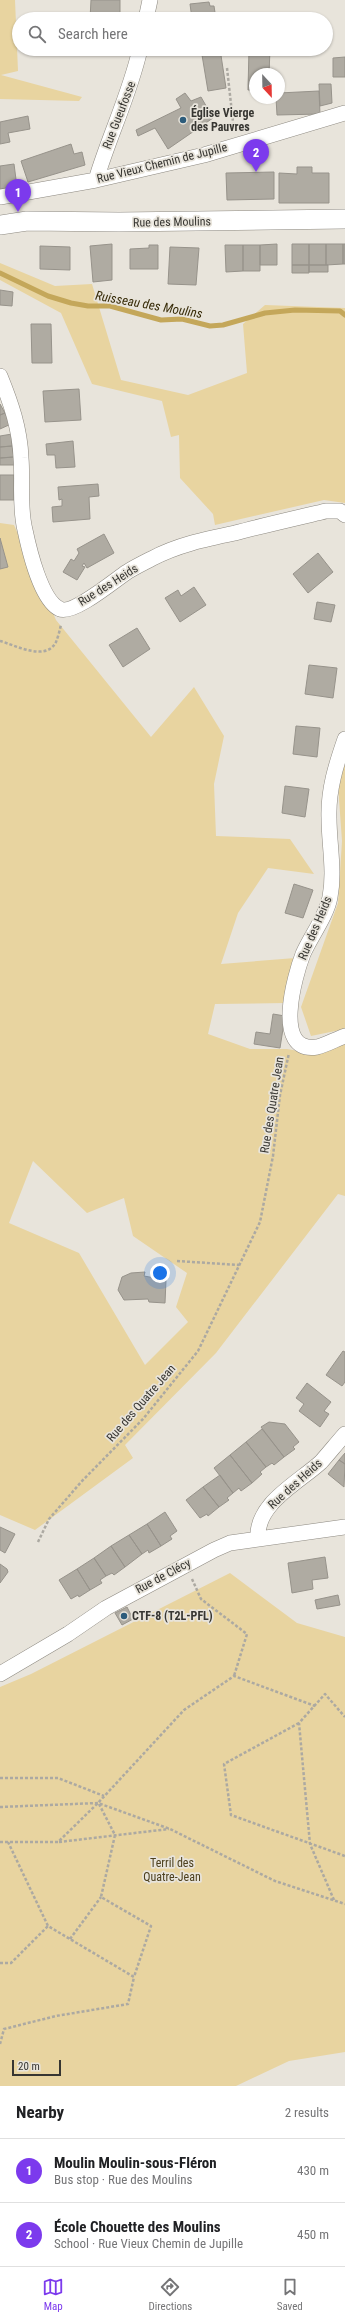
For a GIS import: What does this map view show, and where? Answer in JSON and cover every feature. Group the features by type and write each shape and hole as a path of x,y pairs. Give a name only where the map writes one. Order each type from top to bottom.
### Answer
{"street":[{"path":"147,12 150,0"},
{"name":"Rue Gueufosse","path":"96,180 105,149 134,78 139,56"},
{"name":"Rue Vieux Chemin de Jupille","path":"0,197 96,180 236,145 345,113"},
{"name":"Rue des Moulins","path":"0,225 32,221 119,222 345,219"},
{"name":"Rue des Heids","path":"0,376 14,412 20,437 22,459 20,493 24,528 31,557 51,602 59,609 66,610 81,603 128,572 168,550 326,511 340,511 345,515"},
{"name":"Rue des Heids","path":"295,1040 290,1030 290,1013 293,988 303,955 330,898 332,875 329,795 335,767 345,739"},
{"path":"295,1040 304,1046 317,1047 345,1036"},
{"name":"Rue des Heids","path":"258,1539 258,1527 266,1509 321,1461 345,1434"},
{"name":"Rue de Clécy","path":"0,1674 68,1634 106,1608 185,1564 230,1543 345,1527"}],"path":[{"path":"227,68 236,145"},
{"path":"0,641 39,653 48,651 55,644 66,610"},
{"name":"Rue des Quatre Jean","path":"38,1542 49,1520 82,1481 142,1419 198,1351 260,1222 273,1156 286,1058 295,1040"},
{"path":"177,1261 239,1264"},
{"path":"58,1842 98,1803 184,1710 234,1676 246,1634 201,1599 185,1564"},
{"path":"234,1676 314,1706"},
{"path":"345,1717 325,1694 299,1723 224,1764 230,1814 345,1856"},
{"path":"299,1723 310,1844 335,1900"},
{"path":"0,1778 58,1778 104,1796"},
{"path":"70,1939 101,1897 115,1835 98,1803"},
{"path":"0,1807 98,1803 170,1829 275,1881 345,1904"},
{"path":"0,1842 58,1842 170,1829"},
{"path":"8,1842 48,1926 134,1977"},
{"path":"0,2044 4,2029 56,2016 128,2004 134,1977 151,1926 101,1897"},
{"path":"0,1963 11,1963 48,1926"}],"green space":[{"path":"0,0 15,0 16,12 12,12 12,56 17,56 18,71 1,75 82,97 79,101 0,99"},
{"path":"0,263 55,286 92,284 121,380 188,395 247,373 243,324 265,305 345,308 345,503 324,500 215,525 213,514 180,478 179,435 171,437 162,401 92,384 61,313 0,280"},
{"path":"0,523 14,525 56,620 151,737 194,687 224,736 214,784 216,836 290,839 314,874 268,868 238,913 221,964 295,958 286,1003 215,1004 208,1034 250,1049 287,1049 316,1054 345,1040 345,1196 338,1194 216,1353 125,1445 133,1458 35,1530 0,1515","holes":["33,1161 87,1213 124,1198 133,1236 187,1273 176,1307 188,1322 145,1365 79,1253 9,1223"]},
{"path":"345,764 345,1029 311,1036 301,1007 338,903 342,841 338,785"},
{"name":"Terril des Quatre-Jean","path":"230,1573 297,1623 345,1637 345,2052 289,2061 236,2086 0,2086 0,1687 31,1674"}],"building":[{"path":"91,0 120,0 120,12 90,12"},
{"path":"209,2 210,6 214,6 215,12 191,12 190,4"},
{"path":"202,56 221,56 226,88 208,91"},
{"path":"249,56 270,56 269,68 249,68 249,90"},
{"path":"345,57 345,77 333,77 333,58"},
{"path":"319,84 331,84 332,103 320,106"},
{"path":"319,91 320,114 277,115 276,104 285,104 285,93"},
{"name":"Église Vierge des Pauvres","path":"185,93 191,101 201,97 213,118 168,149 155,128 138,136 136,130 181,108 176,99"},
{"path":"28,116 30,129 8,133 10,142 0,144 0,122"},
{"path":"71,144 74,154 82,152 85,165 28,182 21,161"},
{"path":"14,164 17,187 0,189 0,166"},
{"path":"297,167 312,167 312,173 329,173 329,203 279,203 279,173 297,174"},
{"path":"274,172 274,199 227,200 226,173"},
{"path":"112,244 112,280 93,282 90,246"},
{"path":"277,244 277,265 260,265 260,245"},
{"path":"292,244 309,244 309,265 292,265"},
{"path":"309,244 326,244 326,265 309,265"},
{"path":"326,244 343,244 343,264 326,265"},
{"path":"343,244 345,244 345,264 343,264"},
{"path":"149,245 158,245 158,269 130,269 130,249 149,248"},
{"path":"225,245 243,245 243,271 226,272"},
{"path":"243,245 260,245 260,271 243,271"},
{"path":"40,246 70,247 70,270 40,269"},
{"path":"170,247 199,248 196,285 168,284"},
{"path":"292,265 309,265 309,273 292,273"},
{"path":"309,265 328,265 328,272 309,272"},
{"path":"0,290 13,292 12,306 0,305"},
{"path":"31,324 51,324 52,363 32,363"},
{"path":"79,389 81,420 45,422 43,391"},
{"path":"0,404 5,413 0,415"},
{"path":"5,413 11,424 0,429 0,415"},
{"path":"12,434 12,446 0,447 0,436"},
{"path":"73,441 75,467 56,468 55,455 47,455 46,444"},
{"path":"12,446 14,457 0,458 0,447"},
{"path":"14,457 14,465 0,465 0,458"},
{"path":"0,475 14,475 14,500 0,500"},
{"path":"98,484 99,496 89,497 90,519 53,522 52,507 62,506 62,499 59,500 58,487"},
{"path":"104,534 114,553 87,568 84,563 82,566 85,567 77,580 63,572 71,559 74,561 79,553 77,549"},
{"path":"0,538 8,567 0,569"},
{"path":"318,553 333,572 308,593 293,574"},
{"path":"194,587 206,605 180,622 165,598 178,590 181,596"},
{"path":"317,602 335,605 331,622 314,619"},
{"path":"137,628 150,649 123,667 109,645"},
{"path":"309,665 337,668 333,698 305,694"},
{"path":"296,726 320,728 317,757 293,754"},
{"path":"285,786 309,789 305,817 282,813"},
{"path":"294,884 313,890 303,918 285,913"},
{"path":"273,1014 285,1016 280,1048 254,1044 256,1032 270,1034"},
{"path":"145,1272 144,1276 166,1280 165,1303 149,1302 148,1299 124,1300 118,1290 122,1277 131,1273"},
{"path":"343,1351 345,1352 345,1382 342,1386 326,1375"},
{"path":"307,1383 331,1402 324,1411 329,1414 320,1427 299,1411 304,1404 296,1398"},
{"path":"269,1422 285,1424 299,1442 293,1447 295,1449 284,1457 261,1427"},
{"path":"262,1429 284,1457 274,1465 272,1463 266,1467 246,1442"},
{"path":"246,1442 266,1467 260,1472 262,1474 252,1483 230,1455"},
{"path":"345,1453 345,1464 339,1460"},
{"path":"230,1455 252,1483 241,1491 239,1488 233,1493 214,1468"},
{"path":"339,1460 345,1464 344,1487 328,1474"},
{"path":"220,1475 233,1493 227,1498 229,1500 219,1507 203,1487"},
{"path":"203,1487 219,1507 208,1516 207,1514 200,1518 186,1500"},
{"path":"165,1512 177,1531 170,1536 172,1539 161,1546 147,1524"},
{"path":"147,1524 161,1546 149,1553 148,1550 142,1554 129,1535"},
{"path":"0,1527 15,1534 5,1553 0,1550"},
{"path":"129,1535 142,1554 125,1567 111,1546"},
{"path":"111,1546 125,1567 114,1575 112,1573 106,1576 94,1558"},
{"path":"325,1557 328,1578 312,1580 313,1589 292,1593 288,1563"},
{"path":"94,1558 106,1576 100,1580 102,1583 90,1590 77,1569"},
{"path":"0,1564 7,1569 8,1572 0,1583"},
{"path":"77,1569 90,1590 79,1597 78,1595 71,1599 59,1580"},
{"path":"338,1595 340,1605 317,1609 315,1600"},
{"name":"CTF-8 (T2L-PFL)","path":"127,1607 133,1619 122,1625 115,1613"}],"waterway":[{"name":"Ruisseau des Moulins","path":"0,273 48,296 71,303 88,306 110,306 161,320 182,319 210,326 223,325 265,313 295,310 340,311 345,315"}],"place":[{"name":"Église Vierge des Pauvres","path":"183,120"},
{"name":"École Chouette des Moulins","path":"256,172"},
{"name":"Moulin Moulin-sous-Fléron","path":"18,212"},
{"name":"CTF-8 (T2L-PFL)","path":"124,1616"}]}
